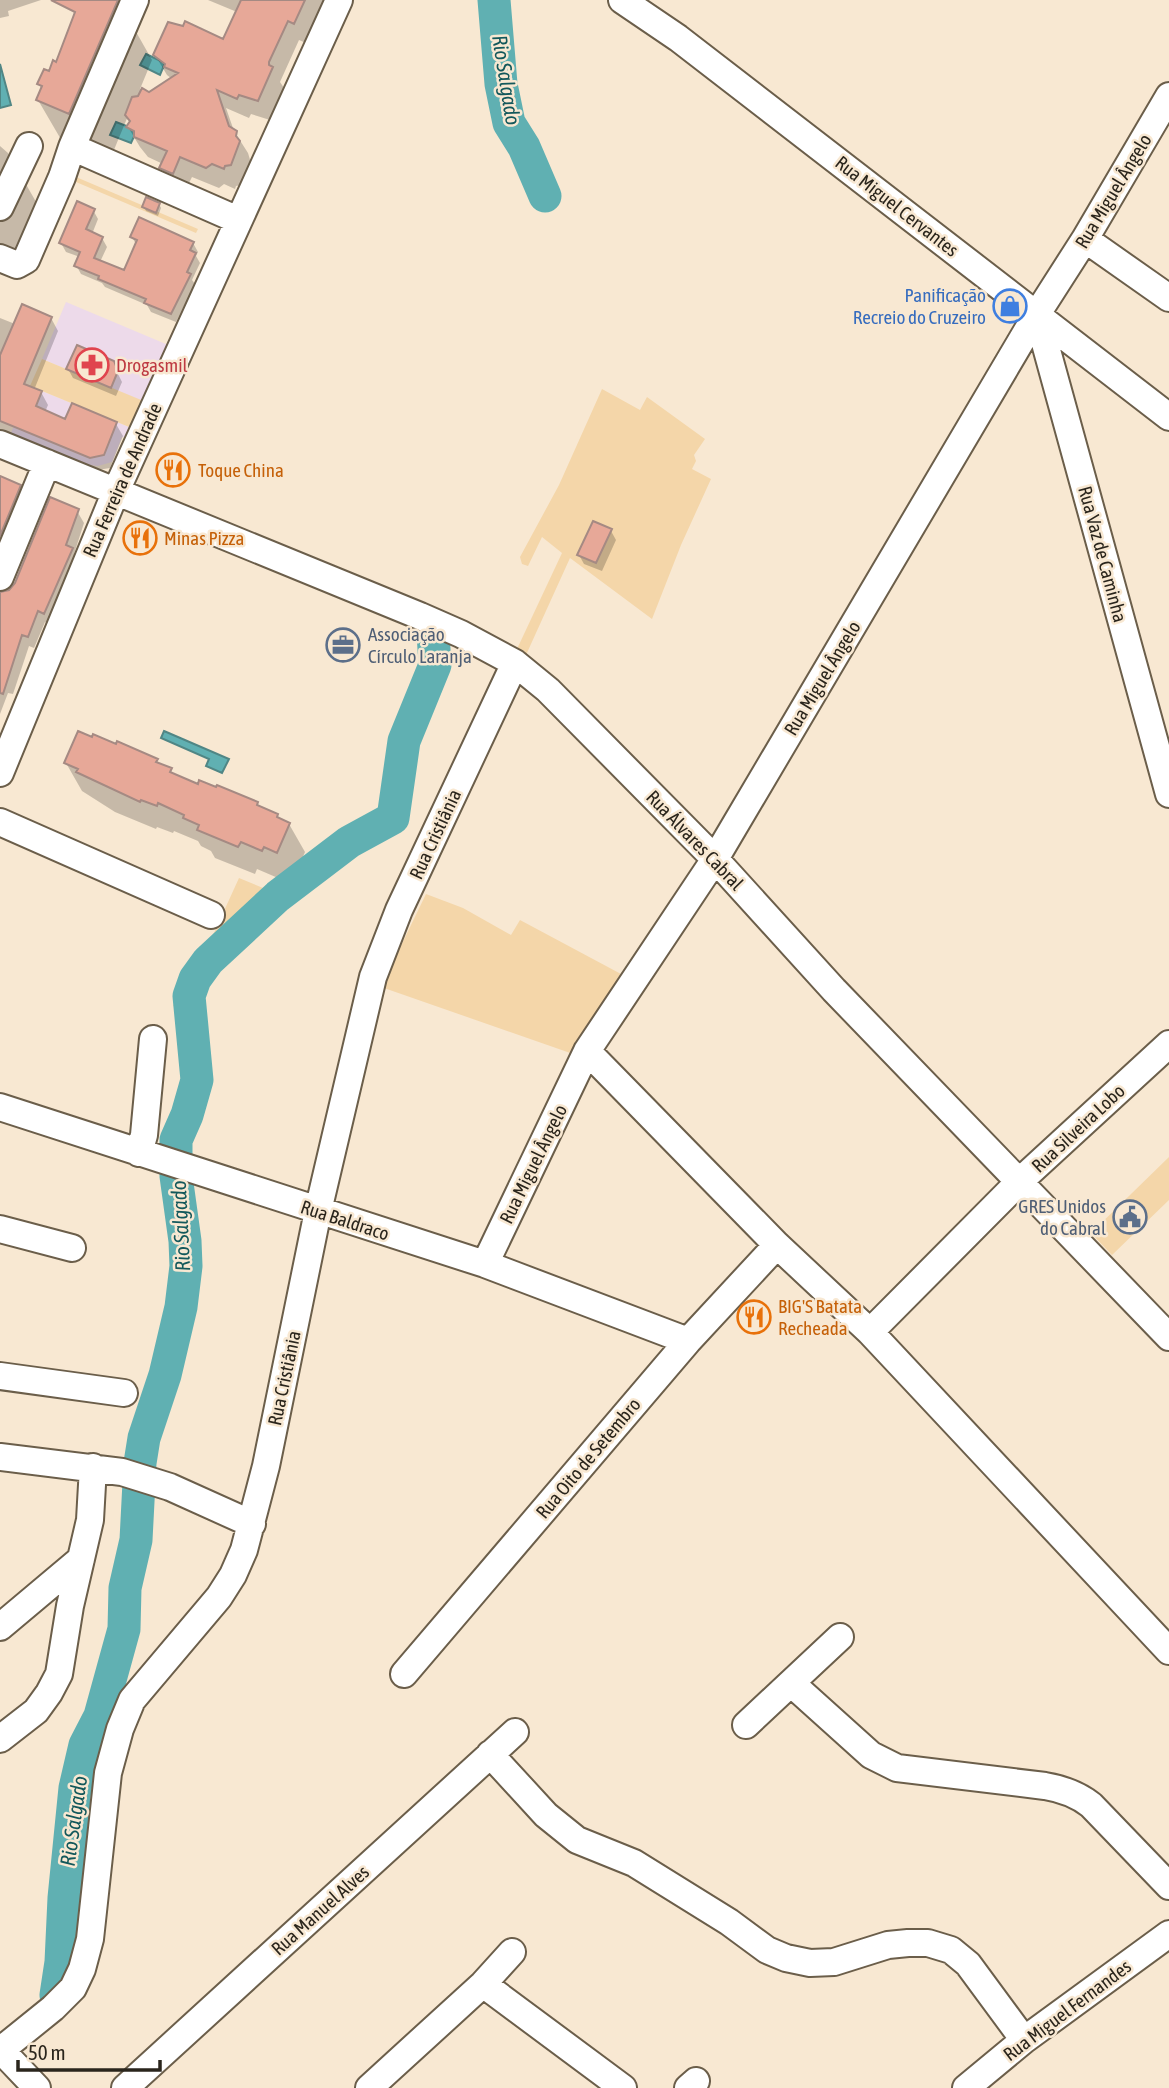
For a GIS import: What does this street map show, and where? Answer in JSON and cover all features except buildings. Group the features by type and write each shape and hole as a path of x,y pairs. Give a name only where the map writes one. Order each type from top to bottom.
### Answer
{"street":[{"path":"0,258 17,265 26,260 135,0"},
{"name":"Rua Ferreira de Andrade","path":"0,773 116,491 339,0"},
{"name":"Rua Miguel Cervantes","path":"622,0 678,38 1169,417"},
{"name":"Rua Miguel Ângelo","path":"485,1264 587,1051 715,859 1169,96"},
{"path":"0,207 29,146"},
{"path":"72,147 238,220"},
{"path":"1085,239 1169,298"},
{"name":"Rua Vaz de Caminha","path":"1037,314 1169,794"},
{"name":"Rua Álvares Cabral","path":"0,444 461,634 514,663 548,690 715,859 834,990 1169,1337"},
{"path":"0,578 47,463"},
{"name":"Rua Cristiânia","path":"0,2049 53,2008 73,1988 82,1969 90,1939 108,1773 120,1729 132,1700 219,1597 237,1567 252,1524 266,1466 318,1211 363,1013 380,957 399,910 514,663"},
{"path":"0,822 211,915"},
{"path":"143,1154 153,1040"},
{"name":"Rua Silveira Lobo","path":"870,1332 1020,1181 1169,1044"},
{"path":"587,1051 777,1245 870,1332 1169,1651"},
{"name":"Rua Baldraco","path":"0,1107 485,1264 688,1341"},
{"path":"0,1229 72,1248"},
{"name":"Rua Oito de Setembro","path":"404,1674 688,1341 777,1245"},
{"path":"0,1376 124,1393"},
{"path":"0,1457 122,1472 170,1487 252,1524"},
{"path":"0,1739 36,1712 55,1683 90,1520 93,1467"},
{"path":"0,1627 81,1559"},
{"path":"746,1725 840,1637"},
{"path":"791,1683 871,1755 897,1768 1062,1788 1079,1796 1091,1805 1169,1886"},
{"name":"Rua Manuel Alves","path":"125,2088 515,1732"},
{"path":"490,1754 546,1815 577,1840 634,1863 729,1922 767,1950 786,1958 810,1963 834,1962 888,1945 908,1942 928,1942 951,1950 968,1964 1024,2040"},
{"name":"Rua Miguel Fernandes","path":"966,2088 1024,2040 1169,1934"},
{"path":"369,2088 483,1984 512,1952"},
{"path":"483,1984 623,2088"},
{"path":"0,2049 37,2088"}],"shaded area":[{"path":"76,177 198,229 196,233 76,182"},
{"path":"66,302 173,347 149,404 42,359"},
{"path":"42,359 146,402 134,429 30,386"},
{"path":"30,386 134,429 129,439 122,437 112,462 98,466 11,433"},
{"path":"602,389 640,410 647,397 705,439 694,455 696,461 692,469 711,479 652,619 570,558 526,655 517,649 562,553 542,537 528,566 522,564 520,557 559,485"},
{"path":"239,878 287,898 271,911 246,944 240,943 208,973 198,990 196,1012 203,1014 202,1051 206,1074 203,1074 202,1086 187,1125 190,1127 183,1150 173,1146 186,1093 190,1093 193,1073 189,1072 185,1010 173,1006 198,956 203,957"},
{"path":"426,894 463,908 511,935 520,920 621,974 576,1055 384,988"},
{"name":"GRES Unidos do Cabral","path":"1169,1157 1169,1200 1112,1255 1091,1233"}],"water":[{"path":"146,54 165,63 160,75 140,65"},
{"path":"0,64 11,105 0,108"},
{"path":"116,122 137,130 131,143 110,135"},
{"path":"164,731 229,759 222,773 206,766 209,759 161,738"}],"waterway":[{"name":"Rio Salgado","path":"494,0 501,84 509,123 524,147 545,196"},
{"name":"Rio Salgado","path":"56,1995 75,1788 85,1745 100,1716 124,1629 125,1588 136,1540 144,1438 165,1375 181,1307 186,1266 176,1176 176,1140 187,1115 197,1080 189,996 195,979 208,961 278,896 349,842 393,818 404,741 435,665 433,633"}],"place":[{"name":"Panificação Recreio do Cruzeiro","path":"1010,306"},
{"name":"Drogasmil","path":"92,365"},
{"name":"Toque China","path":"173,470"},
{"name":"Minas Pizza","path":"140,538"},
{"name":"Associação Círculo Laranja","path":"343,645"},
{"name":"GRES Unidos do Cabral","path":"1130,1217"},
{"name":"BIG'S Batata Recheada","path":"754,1317"}]}
